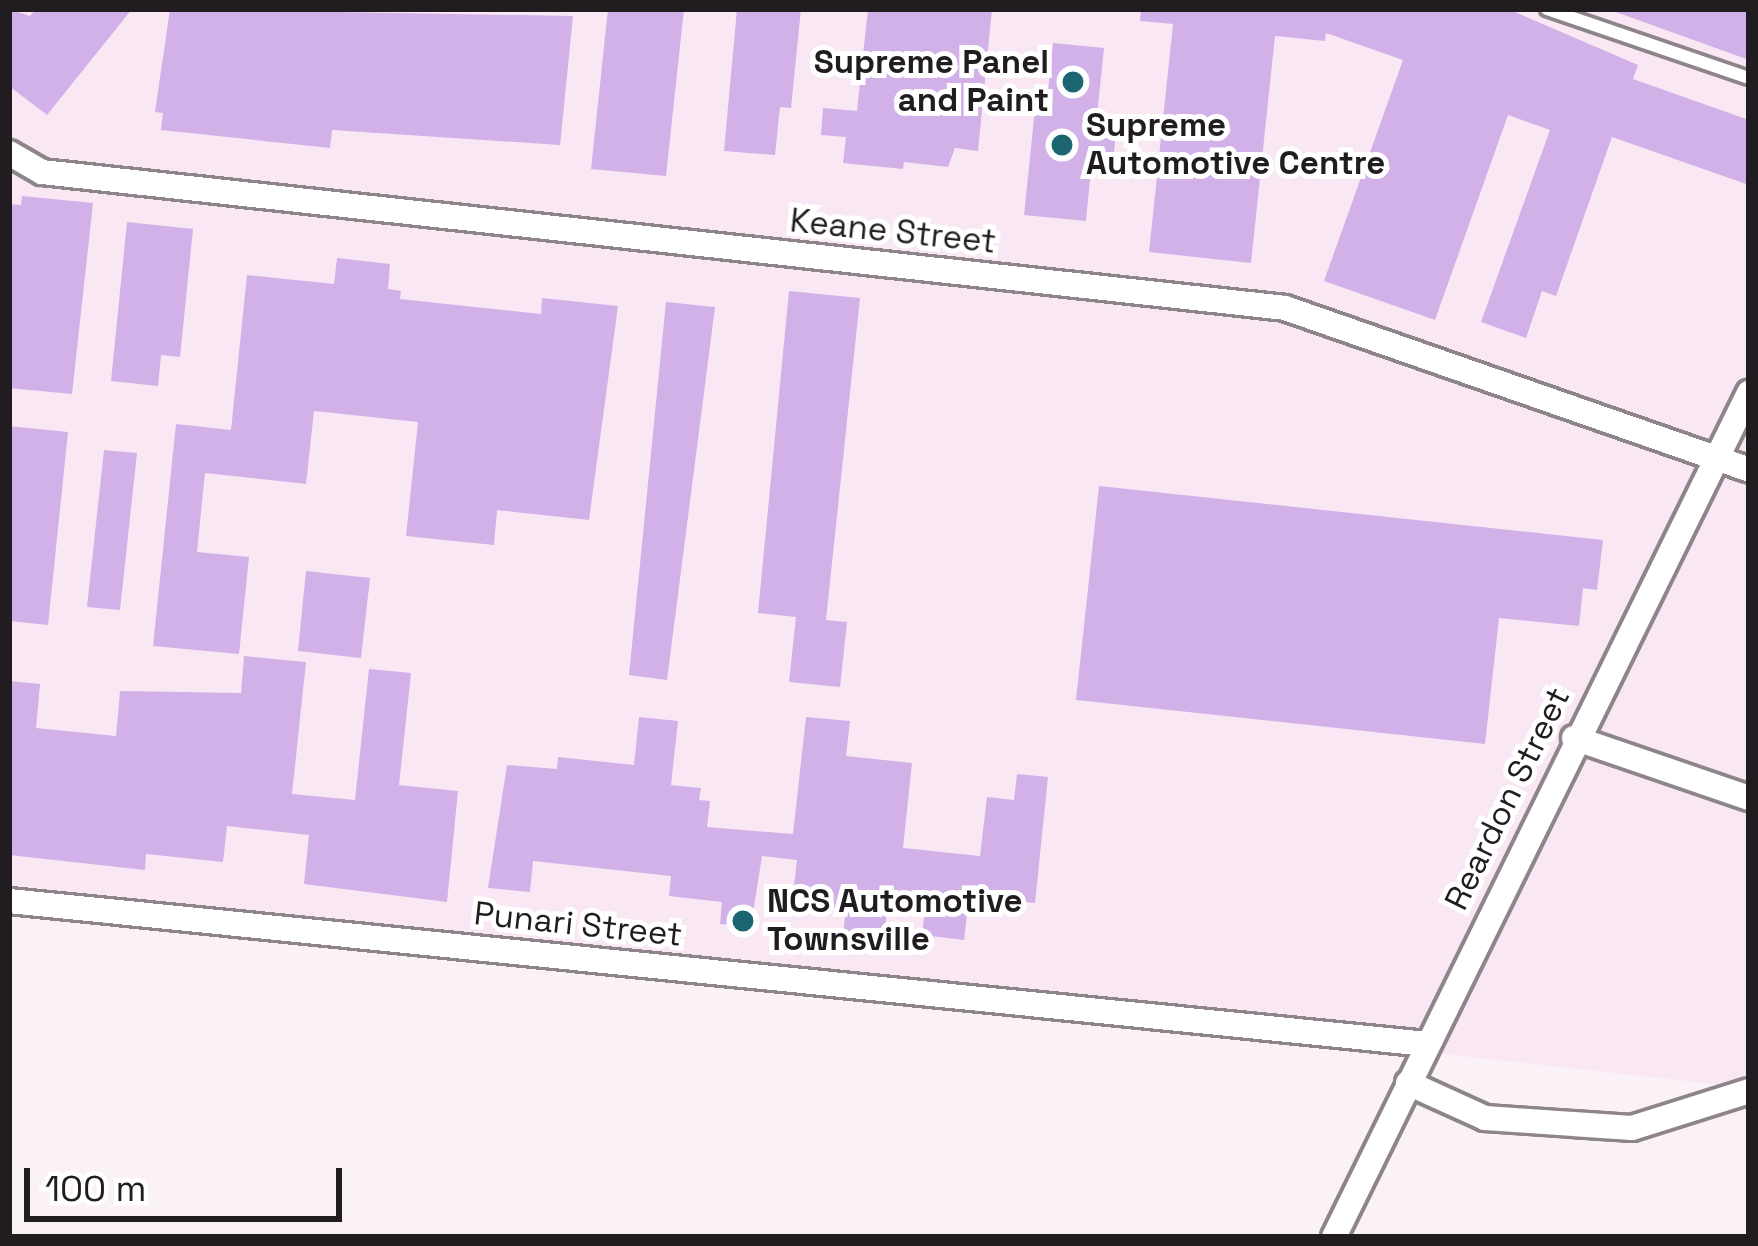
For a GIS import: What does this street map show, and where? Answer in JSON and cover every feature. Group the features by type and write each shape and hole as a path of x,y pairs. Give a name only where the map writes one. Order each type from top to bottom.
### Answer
{"street":[{"name":"Keane Street","path":"9,153 42,172 1286,308 1749,470"},
{"name":"Reardon Street","path":"1334,1237 1574,738 1749,393"},
{"path":"1574,738 1749,798"},
{"name":"Punari Street","path":"9,901 1426,1044"},
{"path":"1408,1083 1485,1118 1612,1128 1749,1091"}],"lane":[{"path":"1547,9 1749,78"}],"shaded area":[{"path":"23,9 1749,9 1749,1088 9,894 9,20"}],"building":[{"path":"9,9 30,16 36,9 132,9 47,115 9,86"},
{"path":"170,9 573,16 560,145 332,130 330,148 161,130 163,113 155,112"},
{"path":"608,9 684,9 666,176 591,169"},
{"path":"737,9 801,9 791,108 780,107 775,155 724,151"},
{"path":"868,9 992,9 978,151 955,148 948,167 904,162 903,169 843,163 846,137 821,135 823,108 857,111"},
{"path":"1141,9 1508,9 1638,65 1633,79 1749,120 1749,185 1612,137 1556,296 1542,291 1526,338 1481,322 1550,130 1508,115 1435,320 1324,281 1403,60 1326,33 1325,41 1275,36 1251,263 1149,252 1173,24 1140,21"},
{"path":"1613,9 1749,9 1749,60 1613,11"},
{"path":"1053,43 1104,48 1097,116 1118,118 1113,160 1092,158 1086,221 1024,215 1035,109 1046,110"},
{"path":"22,196 93,203 72,394 9,388 9,204 21,205"},
{"path":"127,222 193,229 180,357 161,355 158,386 111,381"},
{"path":"337,258 390,264 388,289 401,291 400,299 541,314 542,298 618,306 589,520 497,510 494,545 406,536 418,422 314,411 306,484 205,473 197,552 249,557 239,654 153,646 176,424 231,430 247,275 334,284"},
{"path":"789,291 860,298 826,620 847,622 840,687 789,682 796,617 758,613"},
{"path":"666,302 715,307 667,680 629,675"},
{"path":"9,426 68,432 48,625 9,621"},
{"path":"104,450 137,453 120,610 87,607"},
{"path":"1099,486 1603,540 1597,590 1583,588 1579,626 1499,618 1485,744 1076,700"},
{"path":"306,571 370,578 361,658 298,651"},
{"path":"244,656 306,662 292,794 355,800 369,669 411,673 399,785 458,791 447,902 304,884 309,835 227,826 223,862 146,854 145,870 9,855 9,681 40,684 36,728 116,736 120,691 241,693"},
{"path":"639,717 678,721 671,785 701,788 699,800 710,801 707,827 793,834 806,717 850,721 846,756 912,763 903,848 980,856 987,797 1014,800 1017,774 1048,777 1035,903 969,896 964,940 922,935 926,899 889,894 884,937 843,933 846,909 792,903 797,860 762,856 751,926 720,924 722,902 669,896 671,876 533,861 530,892 488,888 507,765 557,769 558,757 634,765"}],"place":[{"name":"Supreme Panel and Paint","path":"1073,82"},
{"name":"Supreme Automotive Centre","path":"1062,145"},
{"name":"NCS Automotive Townsville","path":"743,921"}]}
